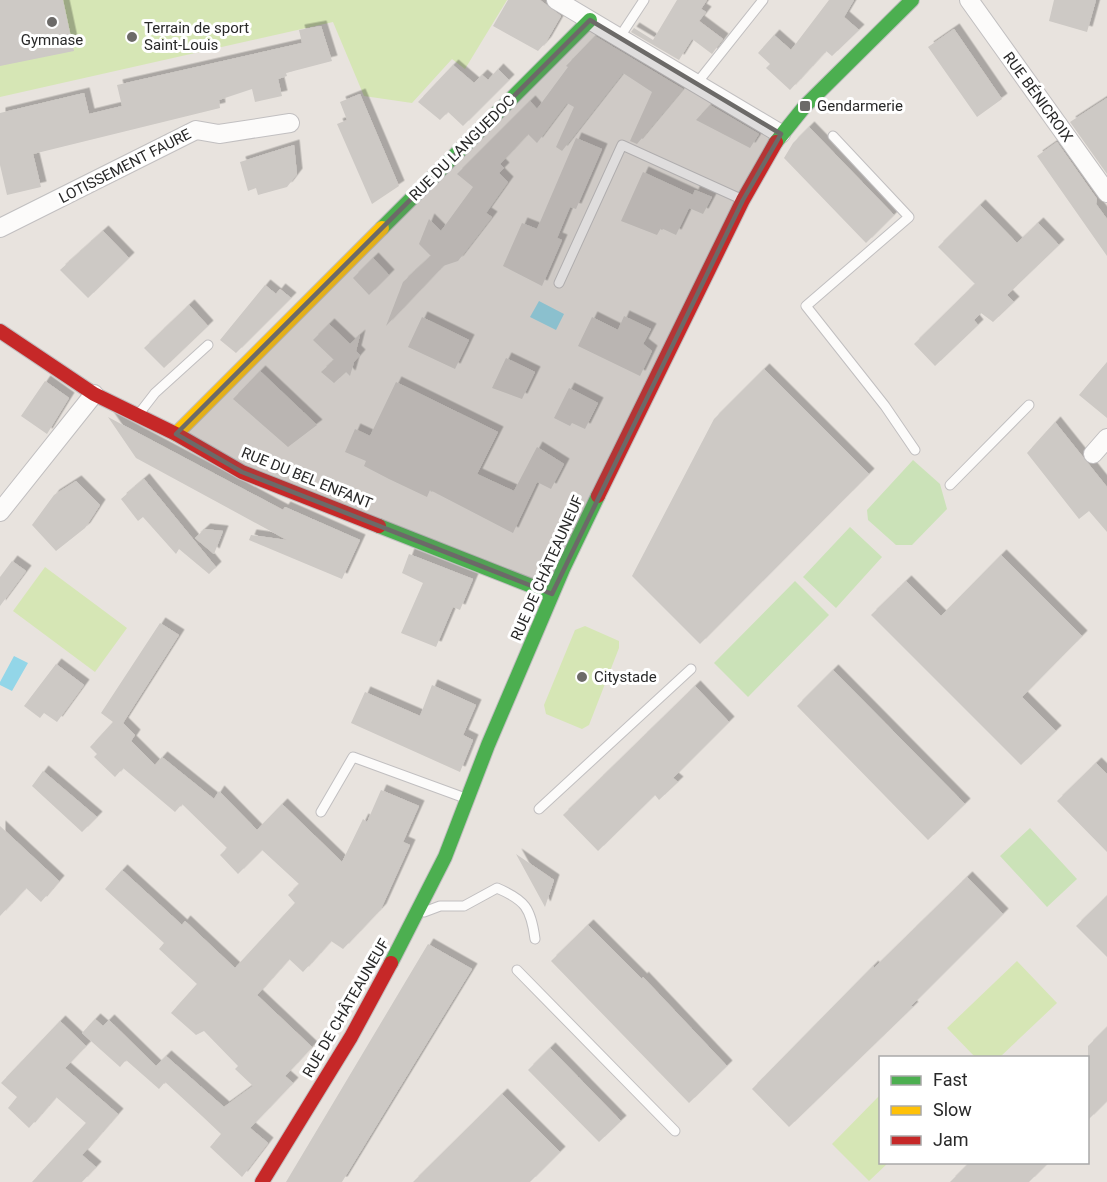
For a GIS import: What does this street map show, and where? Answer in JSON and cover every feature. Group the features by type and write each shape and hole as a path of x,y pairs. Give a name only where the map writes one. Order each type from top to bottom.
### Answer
{"main road":[{"name":"RUE DE CHÂTEAUNEUF","path":"262,1182 351,1037 418,914 552,594 617,455 743,200 781,134 805,106 912,0"},
{"name":"RUE DU LANGUEDOC","path":"176,434 590,20"},
{"name":"RUE DU BEL ENFANT","path":"0,330 94,394 176,434 242,472 552,594"}],"street":[{"path":"556,0 781,134"},
{"name":"RUE BÉNICROIX","path":"969,0 1107,194"},
{"name":"LOTISSEMENT FAURE","path":"0,228 196,130 219,134 290,123"},
{"path":"0,512 94,394"},
{"path":"1094,454 1107,438"}],"lane":[{"path":"620,38 644,0"},
{"path":"697,83 763,0"},
{"path":"833,136 909,217 806,306 885,406 915,450"},
{"path":"559,284 622,144 743,200"},
{"path":"138,416 155,393 208,345"},
{"path":"950,485 1029,405"},
{"path":"539,809 691,669"},
{"path":"321,812 353,757 467,799"},
{"path":"418,914 440,906 464,906 497,888 518,897 532,915 535,939"},
{"path":"517,970 675,1131"}],"highlighted area":[{"path":"590,20 781,134 743,200 552,594 242,472 176,434"}],"green space":[{"name":"Terrain de sport Saint-Louis","path":"0,0 507,0 465,69 452,59 412,103 364,96 333,22 0,97"},
{"path":"913,460 940,484 947,509 912,545 896,545 868,520 867,510"},
{"path":"850,527 882,557 836,608 803,577"},
{"path":"45,567 127,628 95,672 13,611"},
{"path":"795,581 829,615 748,697 714,663"},
{"name":"Citystade","path":"585,626 619,641 619,648 589,725 582,729 546,714 544,705 575,630"},
{"path":"1030,828 1077,879 1047,907 1000,856"},
{"path":"1017,961 1057,1003 1001,1056 974,1056 947,1028"},
{"path":"879,1096 879,1164 887,1164 869,1181 832,1144"}],"water":[{"path":"539,301 564,314 556,330 530,317"},
{"path":"14,656 28,663 12,691 0,685 0,682"}],"building":[{"name":"Gymnase","path":"0,0 63,0 74,51 0,66"},
{"path":"508,0 540,0 561,16 538,51 493,26"},
{"path":"677,0 707,0 701,9 706,12 699,21 723,39 712,54 692,39 679,60 631,32 634,28 653,40"},
{"path":"829,0 854,0 844,17 859,30 832,56 826,51 790,90 766,68 770,64 758,53 774,35 791,50"},
{"path":"1054,0 1096,0 1087,32 1049,21"},
{"path":"321,26 332,61 286,73 287,76 278,79 282,96 255,102 252,89 219,100 220,108 33,154 41,187 7,195 0,165 0,113 84,93 89,114 122,106 117,85 302,43 299,30"},
{"path":"954,29 1002,99 977,117 928,47"},
{"path":"595,36 683,89 637,144 630,141 652,92 623,73 562,151 556,147 574,107 567,103 537,143 528,134 500,164 504,168 499,173 508,182 486,213 492,217 458,261 443,266 386,326 403,282 431,256 419,244 429,219 441,231 473,187 457,174 530,101 537,109 568,67 566,66"},
{"path":"453,65 474,83 482,75 488,80 498,69 509,80 463,126 448,112 440,120 418,102"},
{"path":"360,94 399,186 372,204 337,124 347,120 340,102"},
{"path":"1107,98 1107,174 1070,122"},
{"path":"710,105 759,134 750,148 696,120"},
{"path":"809,127 894,215 866,243 784,158 793,143"},
{"path":"576,138 602,149 576,209 570,207 557,238 562,240 542,286 503,266 522,223 537,229"},
{"path":"1057,142 1097,199 1096,204 1107,219 1107,256 1037,156"},
{"path":"294,145 297,174 287,187 258,195 256,188 248,191 240,162"},
{"path":"643,172 693,195 695,190 712,197 703,214 689,208 676,235 661,228 657,235 621,221"},
{"path":"980,205 1017,243 1038,223 1059,245 1007,295 1014,302 993,322 981,313 974,320 978,325 935,366 914,344 975,284 938,247"},
{"path":"103,231 129,258 88,298 60,270"},
{"path":"373,258 389,275 369,295 353,278"},
{"path":"265,285 276,294 280,289 291,298 236,353 220,340"},
{"path":"189,305 208,326 164,368 144,348"},
{"path":"624,316 651,329 643,344 652,351 640,376 578,346 592,317 618,330"},
{"path":"422,317 469,340 455,369 408,347"},
{"path":"329,324 350,344 360,335 356,351 360,355 354,362 350,376 346,372 334,383 321,372 334,360 313,340"},
{"path":"506,358 535,372 522,399 492,388"},
{"path":"1107,362 1107,418 1079,395"},
{"path":"764,369 869,474 700,644 632,576 714,419"},
{"path":"260,371 317,425 288,447 233,399"},
{"path":"45,381 69,398 47,434 21,416"},
{"path":"396,382 498,432 477,474 514,491 537,447 564,464 551,489 537,482 513,533 430,490 427,497 389,479 364,466 366,461 345,452 355,429 370,436"},
{"path":"569,388 598,403 585,429 572,423 570,426 554,418"},
{"path":"108,417 283,510 285,507 360,540 342,579 249,540 251,535 287,540 136,458"},
{"path":"1055,422 1107,487 1107,532 1089,511 1079,519 1027,453"},
{"path":"144,479 216,567 209,574 179,549 176,554 143,517 138,521 121,499"},
{"path":"76,481 100,505 85,528 56,551 32,525 54,495"},
{"path":"205,529 223,531 214,554 195,538"},
{"path":"409,554 473,579 460,610 453,607 436,647 401,633 423,583 402,573"},
{"path":"1001,555 1082,636 1022,697 1056,731 1021,765 871,615 906,581 941,616"},
{"path":"12,561 26,571 0,606 0,577"},
{"path":"160,623 179,635 123,723 135,735 131,741 155,765 162,757 214,799 219,791 257,830 282,804 342,862 363,819 367,822 381,790 419,806 403,842 410,845 381,909 343,949 331,941 303,972 289,959 257,995 312,1047 285,1076 293,1083 250,1128 268,1143 242,1177 210,1147 221,1134 165,1082 159,1089 126,1060 120,1067 82,1033 95,1019 103,1026 109,1020 156,1066 166,1056 224,1107 253,1086 235,1069 238,1066 204,1031 196,1035 171,1013 197,984 159,949 164,943 105,889 122,870 182,925 185,921 235,968 295,903 288,895 299,884 262,850 238,874 220,855 227,848 182,804 175,812 123,768 115,777 94,757 97,754 90,747 113,722 101,713"},
{"path":"56,664 84,685 57,722 44,713 40,718 24,706"},
{"path":"833,670 965,804 928,840 797,706"},
{"path":"432,685 476,705 463,735 473,740 460,772 351,723 365,692 420,716"},
{"path":"695,686 729,722 673,778 678,782 659,800 655,795 598,851 563,815"},
{"path":"1096,763 1107,774 1107,852 1057,801"},
{"path":"43,771 97,817 82,832 32,786"},
{"path":"0,826 59,881 41,902 26,888 0,916"},
{"path":"516,854 554,880 545,907"},
{"path":"967,877 1003,914 911,1006 913,1007 789,1127 752,1089 873,966 874,968"},
{"path":"1107,896 1107,957 1076,926"},
{"path":"588,925 642,979 643,977 727,1066 689,1103 551,961"},
{"path":"428,944 472,969 342,1182 286,1182"},
{"path":"60,1021 86,1046 65,1068 118,1114 82,1155 96,1167 82,1182 32,1182 86,1123 56,1097 29,1128 8,1108 17,1097 1,1083"},
{"path":"1107,1027 1107,1101 1089,1119 1089,1056 1088,1046"},
{"path":"550,1048 621,1121 599,1142 528,1070"},
{"path":"502,1094 560,1152 530,1182 413,1182"},
{"path":"968,1164 1047,1164 1029,1182 950,1182"}],"traffic: fast":[{"path":"776,142 805,106 912,0"},
{"path":"382,228 590,20"},
{"path":"391,963 445,857 488,745 563,569 598,496"},
{"path":"379,526 552,594"}],"traffic: slow":[{"path":"176,434 382,228"}],"traffic: jam":[{"path":"598,496 743,200 776,142"},
{"path":"0,331 94,394 176,434 242,472 379,526"},
{"path":"262,1182 351,1037 391,963"}],"place":[{"name":"Gymnase","path":"52,22"},
{"name":"Terrain de sport Saint-Louis","path":"132,37"},
{"name":"Gendarmerie","path":"805,106"},
{"name":"Citystade","path":"582,677"}]}
